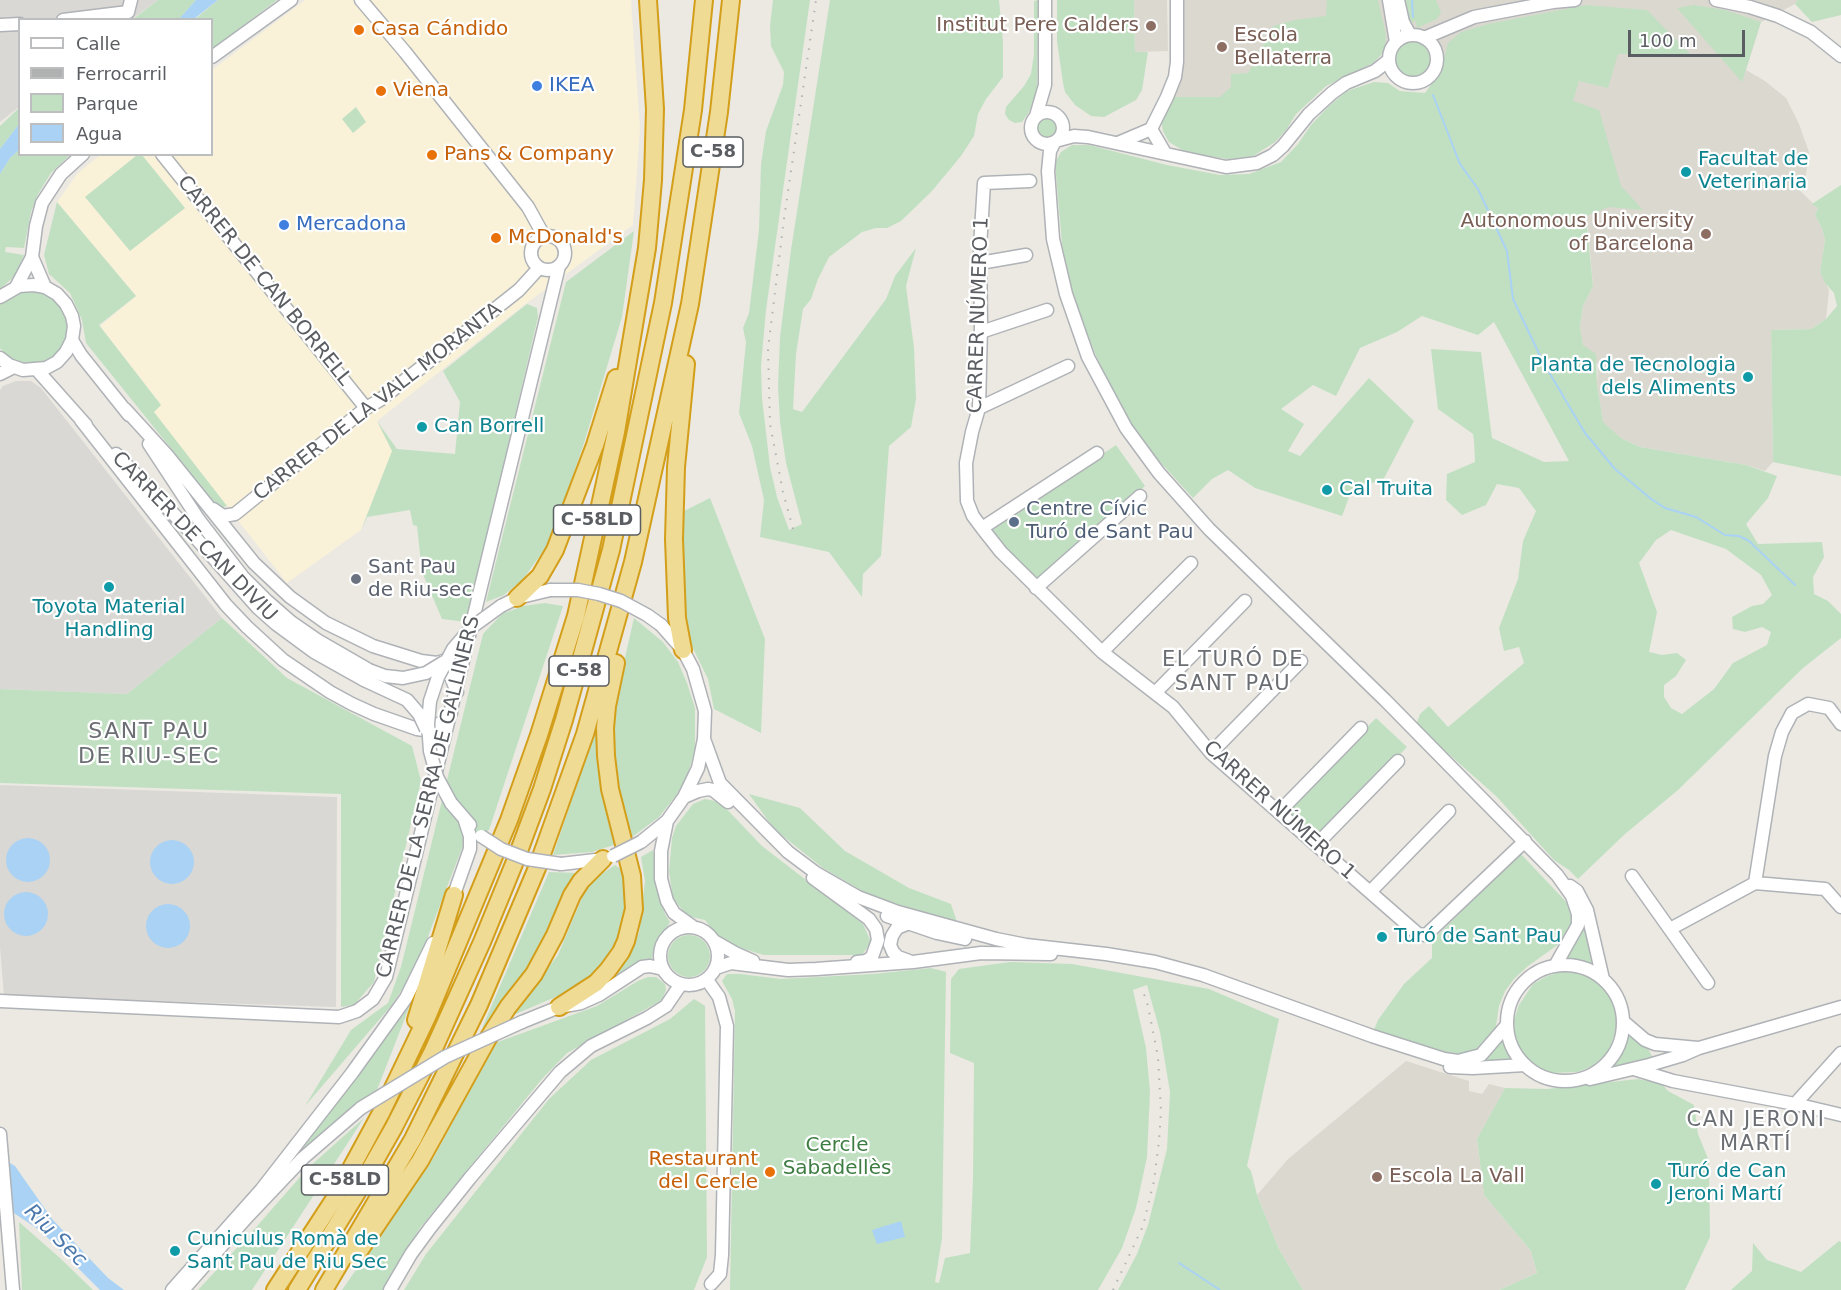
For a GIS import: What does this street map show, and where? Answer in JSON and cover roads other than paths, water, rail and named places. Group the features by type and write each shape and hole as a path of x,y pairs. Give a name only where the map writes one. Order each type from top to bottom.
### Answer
{"highway":[{"name":"C-58LD","path":"275,1290 335,1198 412,1051 509,820 552,694 586,577 616,432 647,248 653,180 655,109 648,0"},
{"name":"C-58","path":"297,1290 367,1175 432,1053 516,859 564,720 611,550 663,303 693,110 704,0"},
{"name":"C-58","path":"324,1290 413,1139 450,1067 503,953 585,734 622,608 690,304 719,112 731,0"},
{"path":"516,598 538,579 555,550 601,427 628,329 638,302"},
{"path":"683,650 677,618 675,517 677,458 690,304"},
{"path":"559,1007 596,983 608,970 626,941 634,909 632,876 610,789 606,756 605,728 622,638 622,608"},
{"path":"333,1290 404,1187 434,1138 487,1040 508,1007 534,974 581,881 608,858"},
{"path":"398,1075 454,896"}],"street":[{"path":"79,18 128,12 131,0"},
{"path":"213,56 291,0"},
{"path":"361,0 528,207 544,236"},
{"path":"1045,0 1045,85 1031,129 1048,171"},
{"path":"1116,144 1151,129 1175,77 1177,0"},
{"path":"1389,0 1396,42"},
{"path":"1398,0 1403,22 1410,35"},
{"path":"1424,38 1454,24 1498,11 1575,0"},
{"path":"1716,0 1778,16 1811,32 1841,56"},
{"path":"0,25 18,24"},
{"path":"1436,53 1432,44 1424,38 1410,35 1396,42 1390,51 1389,60 1395,75 1401,80 1410,83 1425,80 1434,70 1440,41 1454,24"},
{"path":"1038,142 1047,145 1074,136 1088,137 1226,167 1257,163 1273,155 1283,146 1309,114 1332,93 1346,83 1375,71 1389,60"},
{"path":"1375,71 1395,75"},
{"path":"1045,85 1064,130 1050,151 1048,171 1053,239 1066,294 1088,357 1126,428 1159,473 1209,529 1385,700 1557,875 1572,896 1578,914 1578,925 1555,966"},
{"path":"1036,116 1046,112 1088,137"},
{"path":"1151,129 1165,153"},
{"path":"16,287 32,257 42,203 61,174 81,156"},
{"name":"CARRER DE CAN BORRELL","path":"164,156 366,408"},
{"name":"CARRER NÚMERO 1","path":"1030,181 984,183 980,263 979,408 966,463 968,501 973,516 982,528 1001,552 1102,652 1173,707 1211,753 1418,934 1426,935 1525,841"},
{"path":"541,269 555,269 565,256 564,247 555,237 544,236 534,243 531,250 532,259 541,269 553,295"},
{"path":"980,263 1026,255"},
{"path":"32,257 45,287"},
{"name":"CARRER DE LA SERRA DE GALLINERS","path":"0,1000 339,1017 357,1011 374,999 386,977 559,266"},
{"name":"CARRER DE LA VALL MORANTA","path":"209,506 223,516 235,514 366,408 380,400 511,297 541,269"},
{"path":"0,297 16,287 30,285 45,287 57,294 69,308 74,326 72,340 60,359 50,366 37,370 23,370 0,358"},
{"path":"981,332 1047,310"},
{"name":"CARRER DE CAN DIVIU","path":"72,340 81,355 125,409 160,446 254,563 290,597 343,632 373,646 406,657 441,662"},
{"path":"979,408 1068,366"},
{"path":"0,374 14,367"},
{"name":"CARRER DE CAN DIVIU","path":"37,370 81,420 186,527 258,608 314,652 366,675 403,678 426,673 445,661 470,639"},
{"name":"CARRER DE CAN DIVIU","path":"125,409 199,520 243,577 291,622 366,675 407,700 419,714 423,732 439,762"},
{"name":"CARRER DE CAN DIVIU","path":"81,420 226,605 266,646 330,692 374,714 423,732"},
{"path":"982,528 1097,453"},
{"path":"1036,588 1140,496"},
{"path":"1102,652 1191,563"},
{"path":"550,590 578,590 621,601 661,625 683,650 693,669 705,711 704,739 698,768 684,797 667,821 641,842 608,858 561,864 527,859 501,849 481,836 465,821 451,803 437,777 423,732 441,662 472,627 516,598 550,590"},
{"path":"1155,693 1245,602"},
{"path":"1211,753 1301,661"},
{"path":"441,662 457,692"},
{"path":"1755,883 1775,756 1782,732 1792,713 1808,704 1829,708 1841,724"},
{"path":"423,732 444,721 452,712"},
{"path":"1279,812 1361,728"},
{"path":"704,739 717,787 783,855 869,920 876,929 878,940 867,961"},
{"path":"1316,845 1398,760"},
{"path":"684,797 717,787"},
{"path":"717,787 788,852 816,873 858,897 908,915 1018,943"},
{"path":"1370,892 1449,811"},
{"path":"172,1290 282,1164 399,1007 419,974 454,896 470,849 470,837 465,821"},
{"path":"667,821 661,850 661,879 668,901 674,913 692,926 701,929 733,958 788,966 867,961 913,962 981,953 1065,955"},
{"path":"809,875 901,926 982,943 1116,961 1187,977 1411,1052 1449,1067 1525,1065"},
{"path":"1557,875 1577,891 1584,902 1603,979"},
{"path":"1632,876 1708,983"},
{"path":"1670,929 1755,883 1825,889 1841,908"},
{"path":"913,962 902,959 892,952 890,945 892,936 901,926 917,922 957,934 1005,943 1106,954 1203,975 1371,1039"},
{"path":"692,926 676,929 667,936 662,944 660,953 663,969 672,980 690,985 707,980 716,968 733,958"},
{"path":"714,941 718,952 716,968"},
{"path":"1583,1079 1603,1068 1614,1055 1621,1039 1624,1022 1619,1001 1611,987 1592,971 1579,967 1555,966 1536,973 1519,988 1510,1005 1507,1025 1512,1047 1525,1065 1537,1074 1552,1080 1568,1082 1634,1069 1841,1007"},
{"path":"183,1290 303,1158 361,1108 445,1057 559,1007 580,1003 599,995 642,967 663,969"},
{"path":"707,980 719,997 727,1026 722,1255 720,1274 711,1284"},
{"path":"390,1290 411,1254 430,1228 560,1072 591,1046 666,1006 681,984"},
{"path":"1624,1022 1645,1040 1655,1044 1699,1048"},
{"path":"1411,1052 1458,1061 1481,1055 1507,1025"},
{"path":"1645,1040 1664,1070 1677,1080"},
{"path":"1796,1104 1841,1053"},
{"path":"1675,1058 1672,1068 1677,1080"},
{"path":"1634,1069 1841,1115"},
{"path":"0,1134 13,1290"}],"water":[{"path":"196,0 218,0 195,18 180,18"},
{"path":"18,125 18,151 10,158 0,174 0,149"},
{"path":"28,838 43,845 50,860 43,875 28,882 13,875 6,860 13,845"},
{"path":"172,840 181,841 188,846 193,853 193,871 188,878 181,883 172,884 163,883 156,878 151,871 150,862 151,853 156,846 163,841"},
{"path":"26,892 42,898 48,914 42,930 26,936 10,930 4,914 10,898"},
{"path":"168,904 183,911 190,926 183,941 168,948 153,941 146,926 153,911"},
{"name":"Riu Sec","path":"0,1157 15,1166 52,1219 108,1278 124,1290 100,1290 41,1231 0,1204"},
{"path":"901,1221 905,1237 877,1244 872,1230"}],"waterway":[{"path":"1412,0 1413,17"},
{"path":"1433,95 1460,164 1478,189 1507,251 1513,299 1543,362 1585,433 1615,469 1650,498 1665,508 1696,517 1725,535 1739,536 1749,541 1795,585"},
{"path":"1179,1263 1220,1290"}],"railway":[{"path":"793,529 783,492 770,424 768,349 784,219 816,0"},
{"path":"1113,1290 1143,1226 1154,1181 1159,1141 1161,1111 1158,1057 1142,988"}],"place":[{"name":"Institut Pere Calders","path":"1151,26"},
{"name":"Casa Cándido","path":"359,30"},
{"name":"Escola Bellaterra","path":"1222,47"},
{"name":"IKEA","path":"537,86"},
{"name":"Viena","path":"381,91"},
{"name":"Pans & Company","path":"432,155"},
{"name":"Facultat de Veterinaria","path":"1686,172"},
{"name":"Mercadona","path":"284,225"},
{"name":"Autonomous University of Barcelona","path":"1706,234"},
{"name":"McDonald's","path":"496,238"},
{"name":"Planta de Tecnologia dels Aliments","path":"1748,377"},
{"name":"Can Borrell","path":"422,427"},
{"name":"Cal Truita","path":"1327,490"},
{"name":"Centre Cívic Turó de Sant Pau","path":"1014,522"},
{"name":"Sant Pau de Riu-sec","path":"356,579"},
{"name":"Toyota Material Handling","path":"109,587"},
{"name":"Turó de Sant Pau","path":"1382,937"},
{"name":"Restaurant del Cercle","path":"770,1172"},
{"name":"Escola La Vall","path":"1377,1177"},
{"name":"Turó de Can Jeroni Martí","path":"1656,1184"},
{"name":"Cuniculus Romà de Sant Pau de Riu Sec","path":"175,1251"}],"district":[{"name":"EL TURÓ DE SANT PAU","path":"1233,673"},
{"name":"SANT PAU DE RIU-SEC","path":"149,744"},
{"name":"CAN JERONI MARTÍ","path":"1756,1133"}],"park label":[{"name":"Cercle Sabadellès","path":"837,1158"}]}
